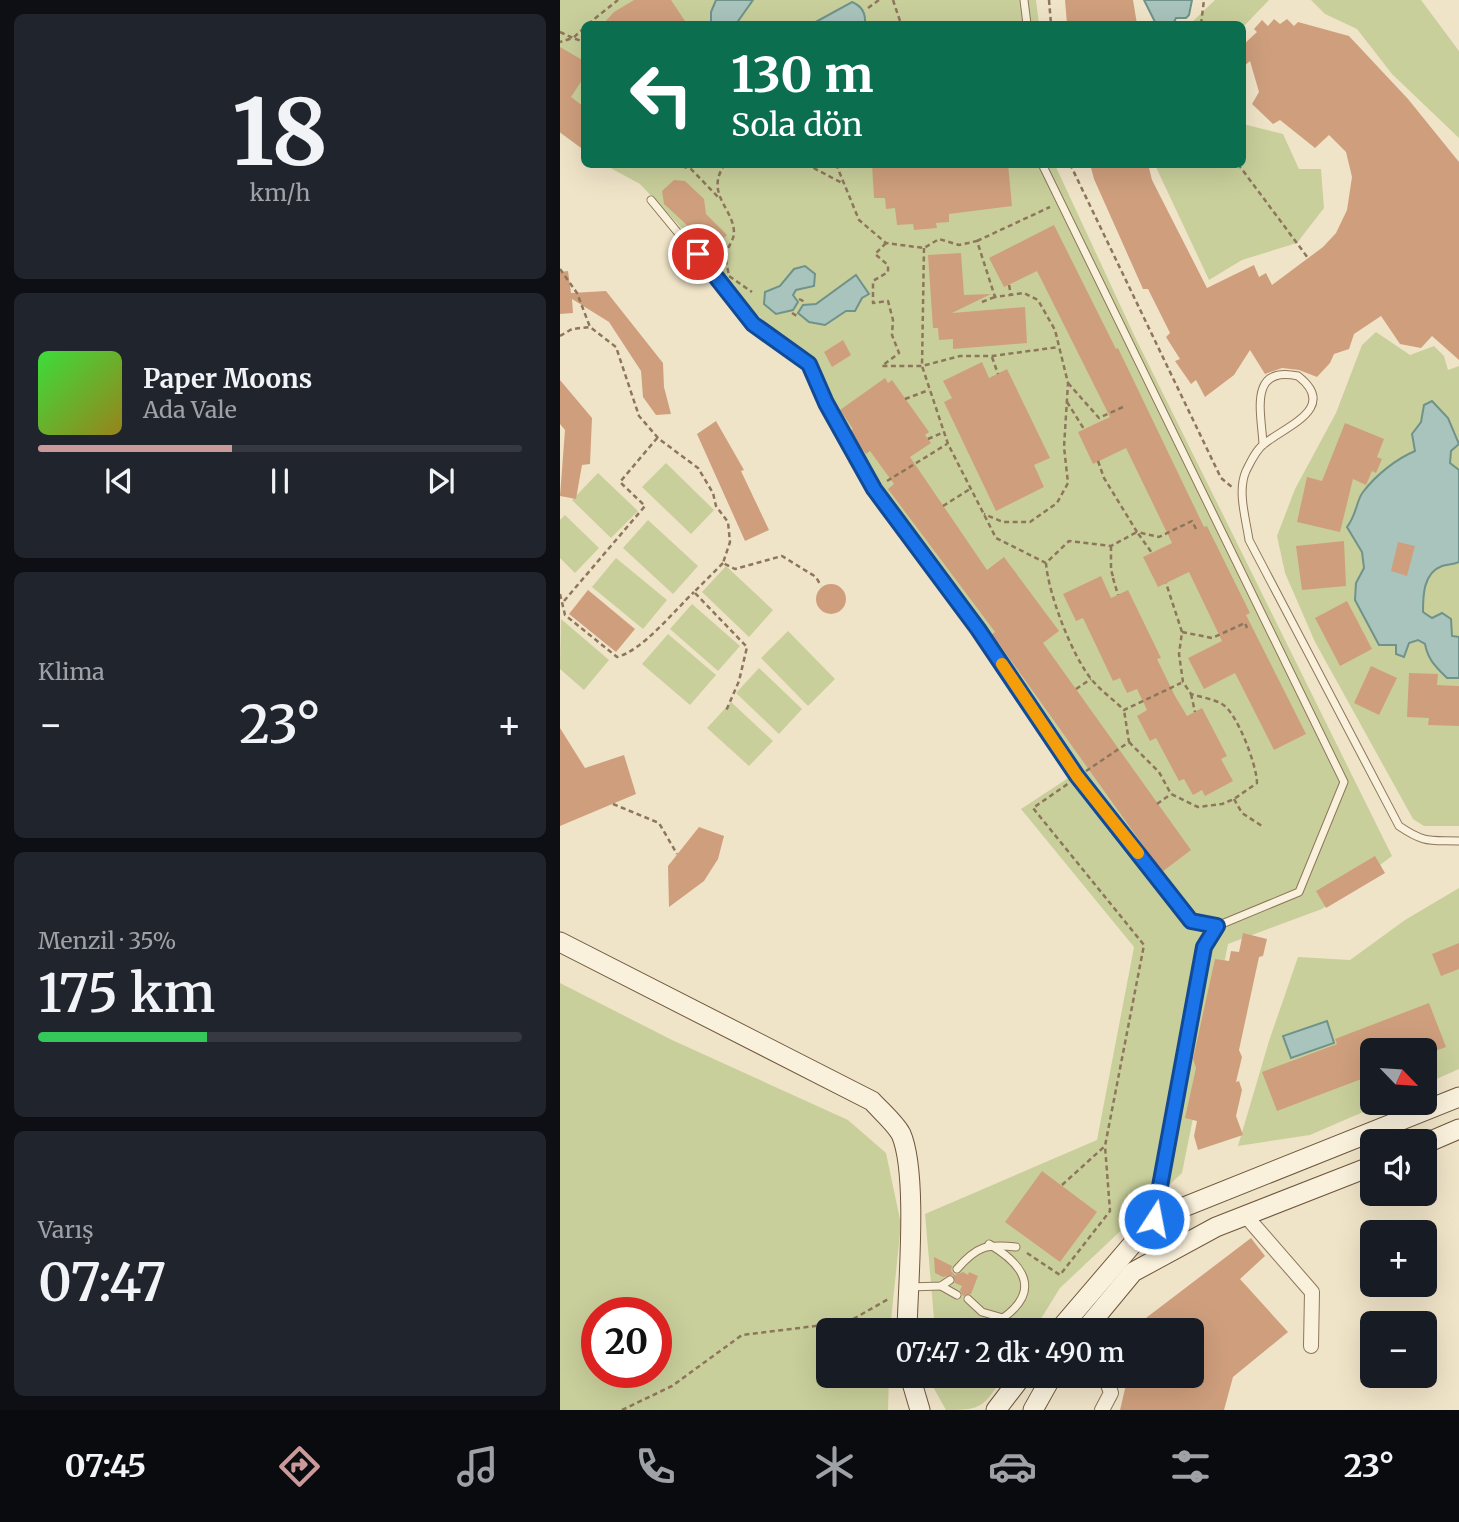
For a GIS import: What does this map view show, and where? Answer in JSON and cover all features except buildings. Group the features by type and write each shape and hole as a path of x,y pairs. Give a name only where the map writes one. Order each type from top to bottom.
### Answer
{"main road":[{"path":"560,943 872,1101 901,1133 908,1169 907,1318"},
{"path":"1069,1318 1154,1219 1459,1097"},
{"path":"1437,1138 1459,1129"},
{"path":"1096,1318 1133,1272 1216,1227 1360,1171"},
{"path":"904,1410 905,1388"},
{"path":"914,1388 920,1410"},
{"path":"996,1410 1013,1388"},
{"path":"1033,1410 1045,1388"}],"street":[{"path":"1245,1215 1312,1292 1311,1346"},
{"path":"1102,1410 1111,1393 1109,1388"}],"lane":[{"path":"1024,0 1027,21"},
{"path":"651,200 753,324 809,364 826,403 874,489 978,629 1077,776 1191,921 1217,926 1299,892 1344,782 1044,168"},
{"path":"1263,445 1259,397 1263,385 1275,377 1290,374 1298,376 1311,388 1313,397 1310,408 1304,418 1263,445 1244,474 1243,496 1249,540 1399,826 1416,837 1433,843 1459,841"},
{"path":"1154,1219 1204,947 1217,926"},
{"path":"957,1269 970,1254 989,1244 1016,1247"},
{"path":"968,1299 982,1312 1003,1318 1017,1308 1025,1291 1021,1270 1012,1257 989,1244"},
{"path":"942,1286 950,1280"},
{"path":"908,1287 942,1286 957,1295"}],"path":[{"path":"592,21 618,0"},
{"path":"868,8 879,0"},
{"path":"894,0 900,21"},
{"path":"1049,0 1051,21"},
{"path":"1201,21 1204,0"},
{"path":"560,42 581,30"},
{"path":"560,32 581,41"},
{"path":"688,168 719,198 731,218 735,234 726,254 729,276 752,292"},
{"path":"719,198 722,168"},
{"path":"814,168 842,183"},
{"path":"837,168 859,220 886,243 924,248 939,239 959,245 977,241 1059,204"},
{"path":"1072,168 1221,478 1243,496"},
{"path":"1241,168 1308,258"},
{"path":"977,241 995,297"},
{"path":"886,243 875,254 888,265 888,272 873,281 873,303 888,301 893,320 892,335 899,353 882,366 922,366 960,356 992,356 1059,346"},
{"path":"924,248 922,366 948,444 996,538 1046,563"},
{"path":"560,269 577,293 590,327 616,346 639,416 657,437 698,468 713,493 716,506 728,522 730,542 723,563 653,632 625,655 617,657 565,615 564,601 560,594"},
{"path":"1009,285 1011,295"},
{"path":"982,302 995,297 1024,293 1038,300 1055,330 1068,383 1064,447 1068,484 1057,503 1030,522 1003,522 984,514"},
{"path":"799,299 805,302"},
{"path":"792,313 797,316"},
{"path":"560,336 572,329 590,327"},
{"path":"992,356 998,374"},
{"path":"1068,383 1099,418 1125,406"},
{"path":"905,399 929,390"},
{"path":"1067,401 1084,429"},
{"path":"928,439 944,432"},
{"path":"564,601 645,506 620,482 657,437"},
{"path":"887,481 948,444"},
{"path":"1098,461 1104,478 1152,553"},
{"path":"943,506 971,489"},
{"path":"1191,694 1223,704 1233,715 1257,769 1257,783 1222,804 1198,807 1171,794 1159,772 1129,742 1124,710 1091,679 1069,639 1047,584 1046,563 1069,541 1111,546 1137,532 1159,537 1192,521 1197,531"},
{"path":"1111,546 1111,570 1118,595"},
{"path":"723,563 735,569 782,556 816,577 821,586"},
{"path":"1166,583 1182,632 1179,654 1183,682 1191,694 1195,712"},
{"path":"694,592 747,647 739,681 726,711"},
{"path":"1182,632 1212,638 1245,623 1247,628"},
{"path":"1076,688 1091,679"},
{"path":"1124,710 1183,682"},
{"path":"1016,1247 1060,1275 1110,1210 1105,1146 1144,946 1033,808 1129,742"},
{"path":"1157,804 1171,794"},
{"path":"1234,799 1242,813 1255,826 1262,826"},
{"path":"613,804 659,823 677,854"},
{"path":"1062,1185 1105,1146"},
{"path":"622,1410 672,1386 742,1335 848,1322 908,1287"}],"green space":[{"path":"560,0 1036,0 1039,21 581,21 581,148 560,133"},
{"path":"1215,0 1269,0 1246,24 1246,21 1193,21"},
{"path":"1311,0 1421,0 1459,51 1459,138 1392,74 1357,29 1325,14"},
{"path":"1246,125 1283,134 1299,169 1321,169 1324,208 1297,243 1242,260 1209,280 1156,168 1246,168"},
{"path":"611,168 1056,168 1135,337 1392,856 1322,909 1228,944 1182,1173 1060,1288 1041,1318 934,1318 925,1214 1097,1140 1134,947 1021,809 1079,771 877,482 847,430 815,362 756,314 694,241 640,184"},
{"path":"1376,332 1410,355 1434,346 1444,356 1448,370 1459,366 1459,826 1424,826 1413,819 1315,642 1285,573 1277,536 1295,489 1336,413 1362,345"},
{"path":"666,463 714,510 691,534 642,487"},
{"path":"598,473 638,511 611,538 572,500"},
{"path":"565,515 599,548 575,573 560,558 560,520"},
{"path":"648,520 698,566 673,594 623,548"},
{"path":"616,558 667,600 643,629 592,587"},
{"path":"726,566 773,610 749,637 702,592"},
{"path":"692,604 740,646 718,671 670,629"},
{"path":"561,619 609,660 584,690 560,669"},
{"path":"788,631 835,679 808,706 761,658"},
{"path":"668,634 716,675 690,705 642,664"},
{"path":"759,668 802,709 779,734 736,693"},
{"path":"731,702 773,741 749,766 707,728"},
{"path":"1459,888 1459,1069 1437,1079 1437,1038 1360,1038 1360,1113 1310,1135 1238,1146 1269,1041 1298,957 1350,960 1405,920"},
{"path":"560,983 672,1040 848,1120 886,1153 901,1224 891,1318 816,1318 816,1388 889,1388 888,1410 560,1410"},
{"path":"934,1388 996,1388 987,1400 976,1407 946,1410"}],"water":[{"path":"716,0 753,0 738,21 711,21"},
{"path":"1144,0 1192,0 1186,18 1154,21"},
{"path":"852,2 863,10 865,16 865,21 817,21"},
{"path":"805,266 815,274 814,286 796,290 793,295 798,302 793,310 776,314 764,304 765,292 780,286 794,269"},
{"path":"856,275 869,294 862,298 855,311 846,311 825,325 809,322 798,313 803,305 816,304"},
{"path":"1432,401 1448,418 1459,444 1451,451 1450,463 1459,470 1459,562 1442,566 1431,574 1425,586 1423,612 1432,618 1442,613 1451,619 1452,636 1459,637 1459,678 1447,678 1430,659 1425,644 1418,640 1409,643 1404,657 1396,654 1396,645 1379,645 1355,600 1356,583 1364,568 1362,552 1347,527 1368,486 1394,463 1415,451 1412,434 1421,422 1424,405"},
{"path":"1327,1021 1334,1043 1291,1058 1283,1036"}],"slow traffic":[{"path":"1002,664 1077,776 1138,853"}],"route":[{"path":"698,254 753,324 809,364 826,403 874,489 978,629 1077,776 1191,921 1217,926 1204,947 1154,1219"}]}
